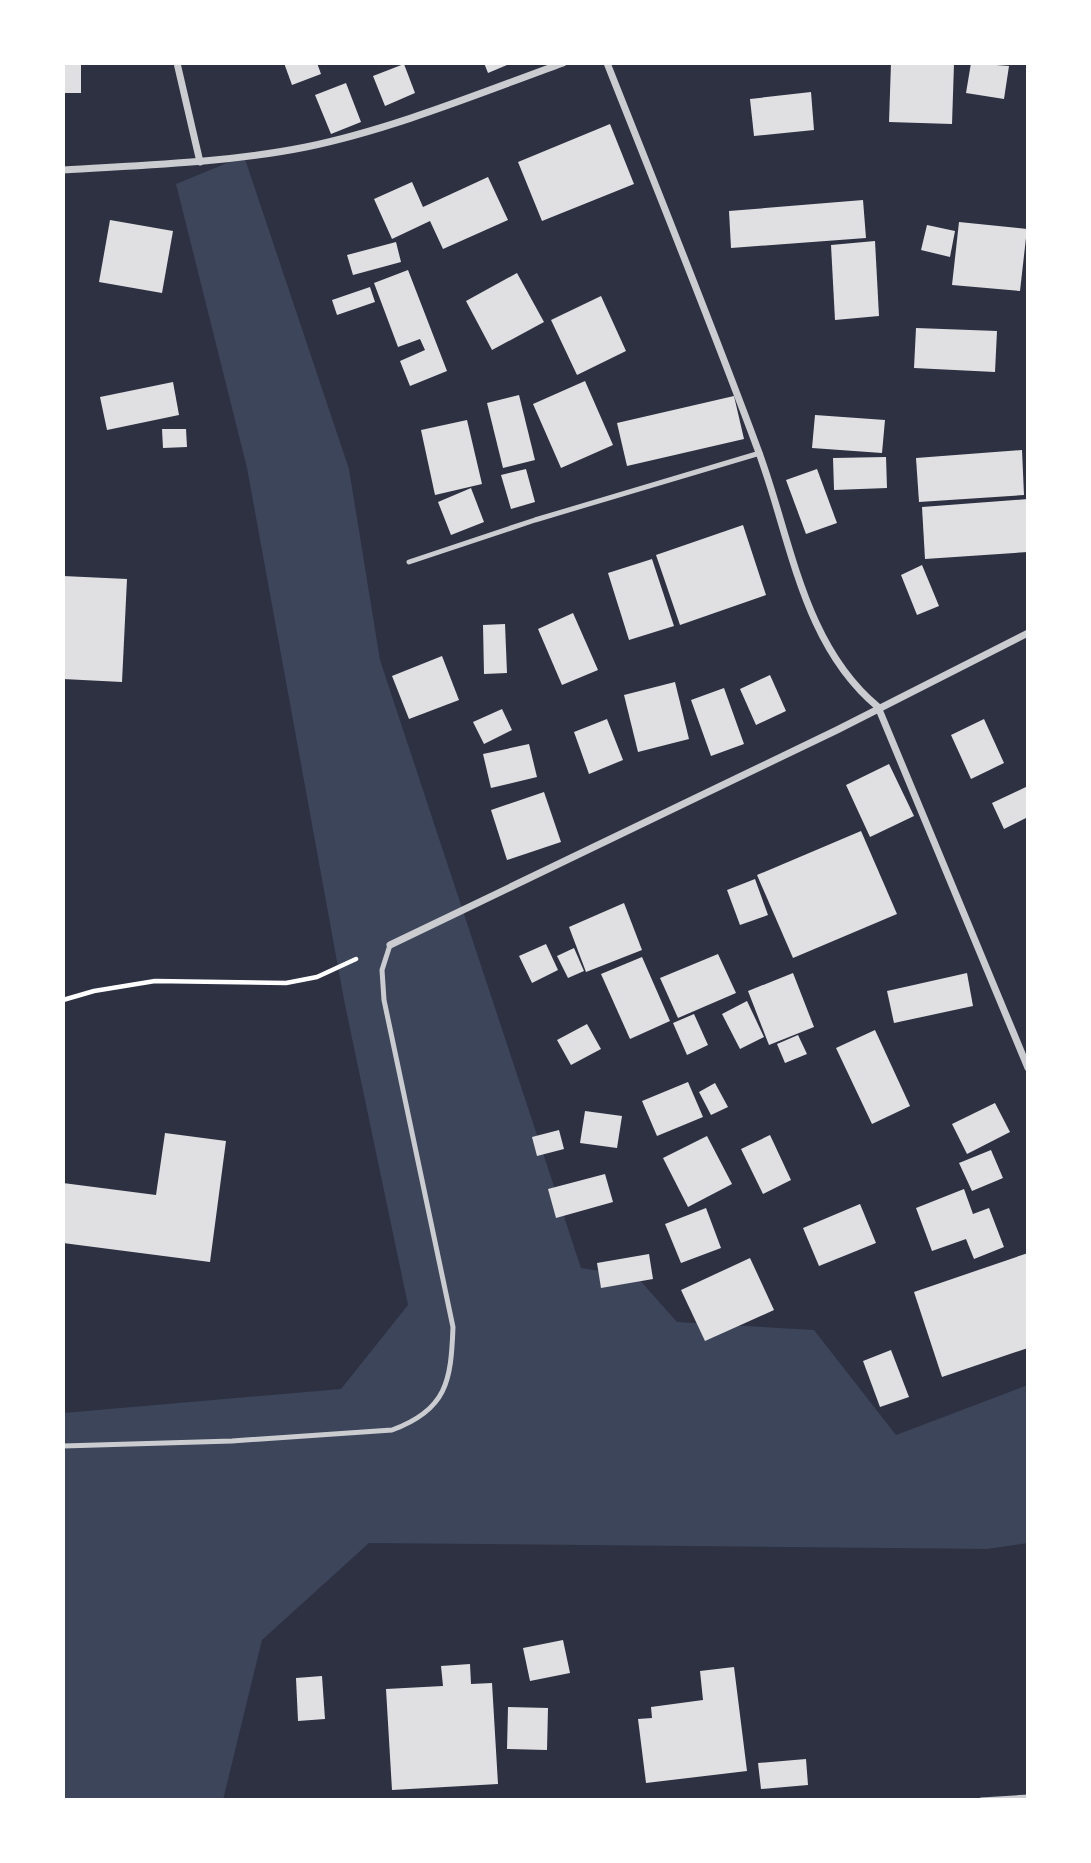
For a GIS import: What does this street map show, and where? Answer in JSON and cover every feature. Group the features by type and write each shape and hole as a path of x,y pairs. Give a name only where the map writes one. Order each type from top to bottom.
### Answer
{"street":[{"path":"177,63 200,162"},
{"path":"63,170 200,162 308,146 415,115 563,63"},
{"path":"607,63 760,453 809,606 832,657 858,690 878,707 1028,1068"},
{"path":"390,945 836,730 1028,633"}],"lane":[{"path":"409,562 535,520 760,453"},
{"path":"63,1446 232,1441 392,1430 416,1421 437,1405 451,1369 453,1327 384,1000 382,970 390,945"},
{"path":"981,1800 1028,1797"}],"path":[{"path":"63,1000 155,981 286,983 317,977 390,945"}],"shaded area":[{"path":"244,156 349,469 380,660 581,1268 637,1277 677,1322 814,1330 896,1435 1028,1385 1028,1543 987,1549 369,1543 262,1640 223,1800 63,1800 63,1413 341,1389 408,1305 344,1000 247,468 176,184"}],"building":[{"path":"63,63 81,63 81,93 63,93"},
{"path":"284,63 317,63 321,74 292,85"},
{"path":"484,63 512,63 488,73"},
{"path":"891,63 954,64 952,124 889,122"},
{"path":"971,63 1009,66 1004,99 966,93"},
{"path":"404,64 415,93 385,106 373,76"},
{"path":"346,83 361,122 331,134 315,95"},
{"path":"811,92 814,130 754,136 750,99"},
{"path":"610,124 634,184 542,221 518,162"},
{"path":"488,177 508,220 443,249 430,221 392,239 374,199 412,182 423,207"},
{"path":"863,200 866,238 731,248 729,211"},
{"path":"110,220 173,231 162,293 99,282"},
{"path":"959,222 1027,229 1020,291 952,285"},
{"path":"927,225 955,231 950,257 921,250"},
{"path":"875,241 879,316 835,320 831,245"},
{"path":"396,242 401,262 353,275 347,255"},
{"path":"408,270 447,371 410,386 400,361 425,350 420,339 398,347 374,283"},
{"path":"517,273 544,322 492,350 466,301"},
{"path":"370,287 375,302 337,315 332,300"},
{"path":"601,296 626,351 577,375 551,320"},
{"path":"916,328 997,331 995,372 914,368"},
{"path":"585,381 613,445 561,468 533,404"},
{"path":"173,382 179,415 107,430 100,397"},
{"path":"519,395 535,460 503,468 487,403"},
{"path":"734,396 744,439 627,466 617,423"},
{"path":"815,415 885,420 882,453 812,448"},
{"path":"467,420 482,484 435,495 421,430"},
{"path":"162,429 186,429 187,447 163,448"},
{"path":"1022,450 1024,495 919,502 916,458"},
{"path":"886,457 887,488 834,490 833,458"},
{"path":"526,469 535,502 511,509 501,475"},
{"path":"817,469 837,523 806,534 786,480"},
{"path":"471,488 484,522 451,535 438,502"},
{"path":"1028,499 1028,552 925,559 922,507"},
{"path":"743,525 766,595 680,625 656,555"},
{"path":"652,559 674,626 629,640 608,573"},
{"path":"922,565 939,606 917,615 901,575"},
{"path":"63,576 127,579 122,682 63,679"},
{"path":"573,613 598,670 562,685 538,629"},
{"path":"505,624 507,673 484,674 483,625"},
{"path":"442,656 459,700 409,719 392,676"},
{"path":"770,675 786,711 756,725 740,689"},
{"path":"675,682 689,739 638,752 624,695"},
{"path":"724,688 744,744 711,756 691,700"},
{"path":"502,709 512,730 484,744 473,722"},
{"path":"607,719 623,760 589,774 574,732"},
{"path":"984,719 1004,763 971,779 951,735"},
{"path":"529,744 537,777 491,788 483,754"},
{"path":"889,764 914,816 870,837 846,785"},
{"path":"1028,786 1028,817 1004,829 992,803"},
{"path":"544,792 561,842 507,860 491,810"},
{"path":"861,831 897,914 793,958 757,875"},
{"path":"755,879 768,915 740,925 727,890"},
{"path":"624,903 642,950 586,972 569,927"},
{"path":"546,944 558,970 532,983 519,956"},
{"path":"574,948 584,971 568,978 557,956"},
{"path":"718,954 736,993 678,1018 660,978"},
{"path":"642,957 670,1021 630,1039 601,974"},
{"path":"793,973 814,1027 769,1045 748,991"},
{"path":"967,973 973,1006 894,1023 887,991"},
{"path":"747,1001 764,1037 740,1049 722,1014"},
{"path":"694,1014 708,1045 687,1055 673,1023"},
{"path":"587,1024 601,1049 571,1065 557,1040"},
{"path":"875,1030 910,1106 872,1124 836,1048"},
{"path":"798,1035 807,1054 785,1063 777,1044"},
{"path":"688,1082 703,1117 657,1136 642,1101"},
{"path":"715,1083 728,1107 711,1115 699,1092"},
{"path":"995,1103 1010,1132 967,1154 952,1124"},
{"path":"585,1111 622,1116 617,1148 580,1143"},
{"path":"559,1130 564,1149 537,1156 532,1137"},
{"path":"165,1133 226,1141 210,1262 63,1243 63,1183 156,1195"},
{"path":"770,1135 791,1180 763,1194 741,1149"},
{"path":"707,1136 732,1184 688,1207 663,1158"},
{"path":"991,1150 1003,1178 972,1191 959,1163"},
{"path":"605,1174 613,1202 556,1218 548,1189"},
{"path":"964,1189 973,1214 989,1208 1004,1247 974,1259 966,1239 932,1251 916,1208"},
{"path":"860,1204 876,1243 819,1266 803,1228"},
{"path":"706,1208 721,1248 681,1263 665,1224"},
{"path":"1028,1253 1028,1348 942,1377 914,1292"},
{"path":"649,1254 653,1279 601,1288 597,1263"},
{"path":"750,1258 774,1310 705,1341 681,1290"},
{"path":"891,1350 909,1397 880,1407 863,1361"},
{"path":"563,1640 570,1673 530,1681 523,1648"},
{"path":"470,1664 471,1684 492,1683 498,1784 392,1790 386,1689 443,1686 441,1666"},
{"path":"734,1667 747,1771 646,1783 638,1719 652,1718 651,1707 703,1700 700,1671"},
{"path":"322,1676 325,1719 298,1721 296,1678"},
{"path":"508,1707 548,1708 547,1750 507,1749"},
{"path":"806,1759 808,1785 761,1789 758,1763"}]}
